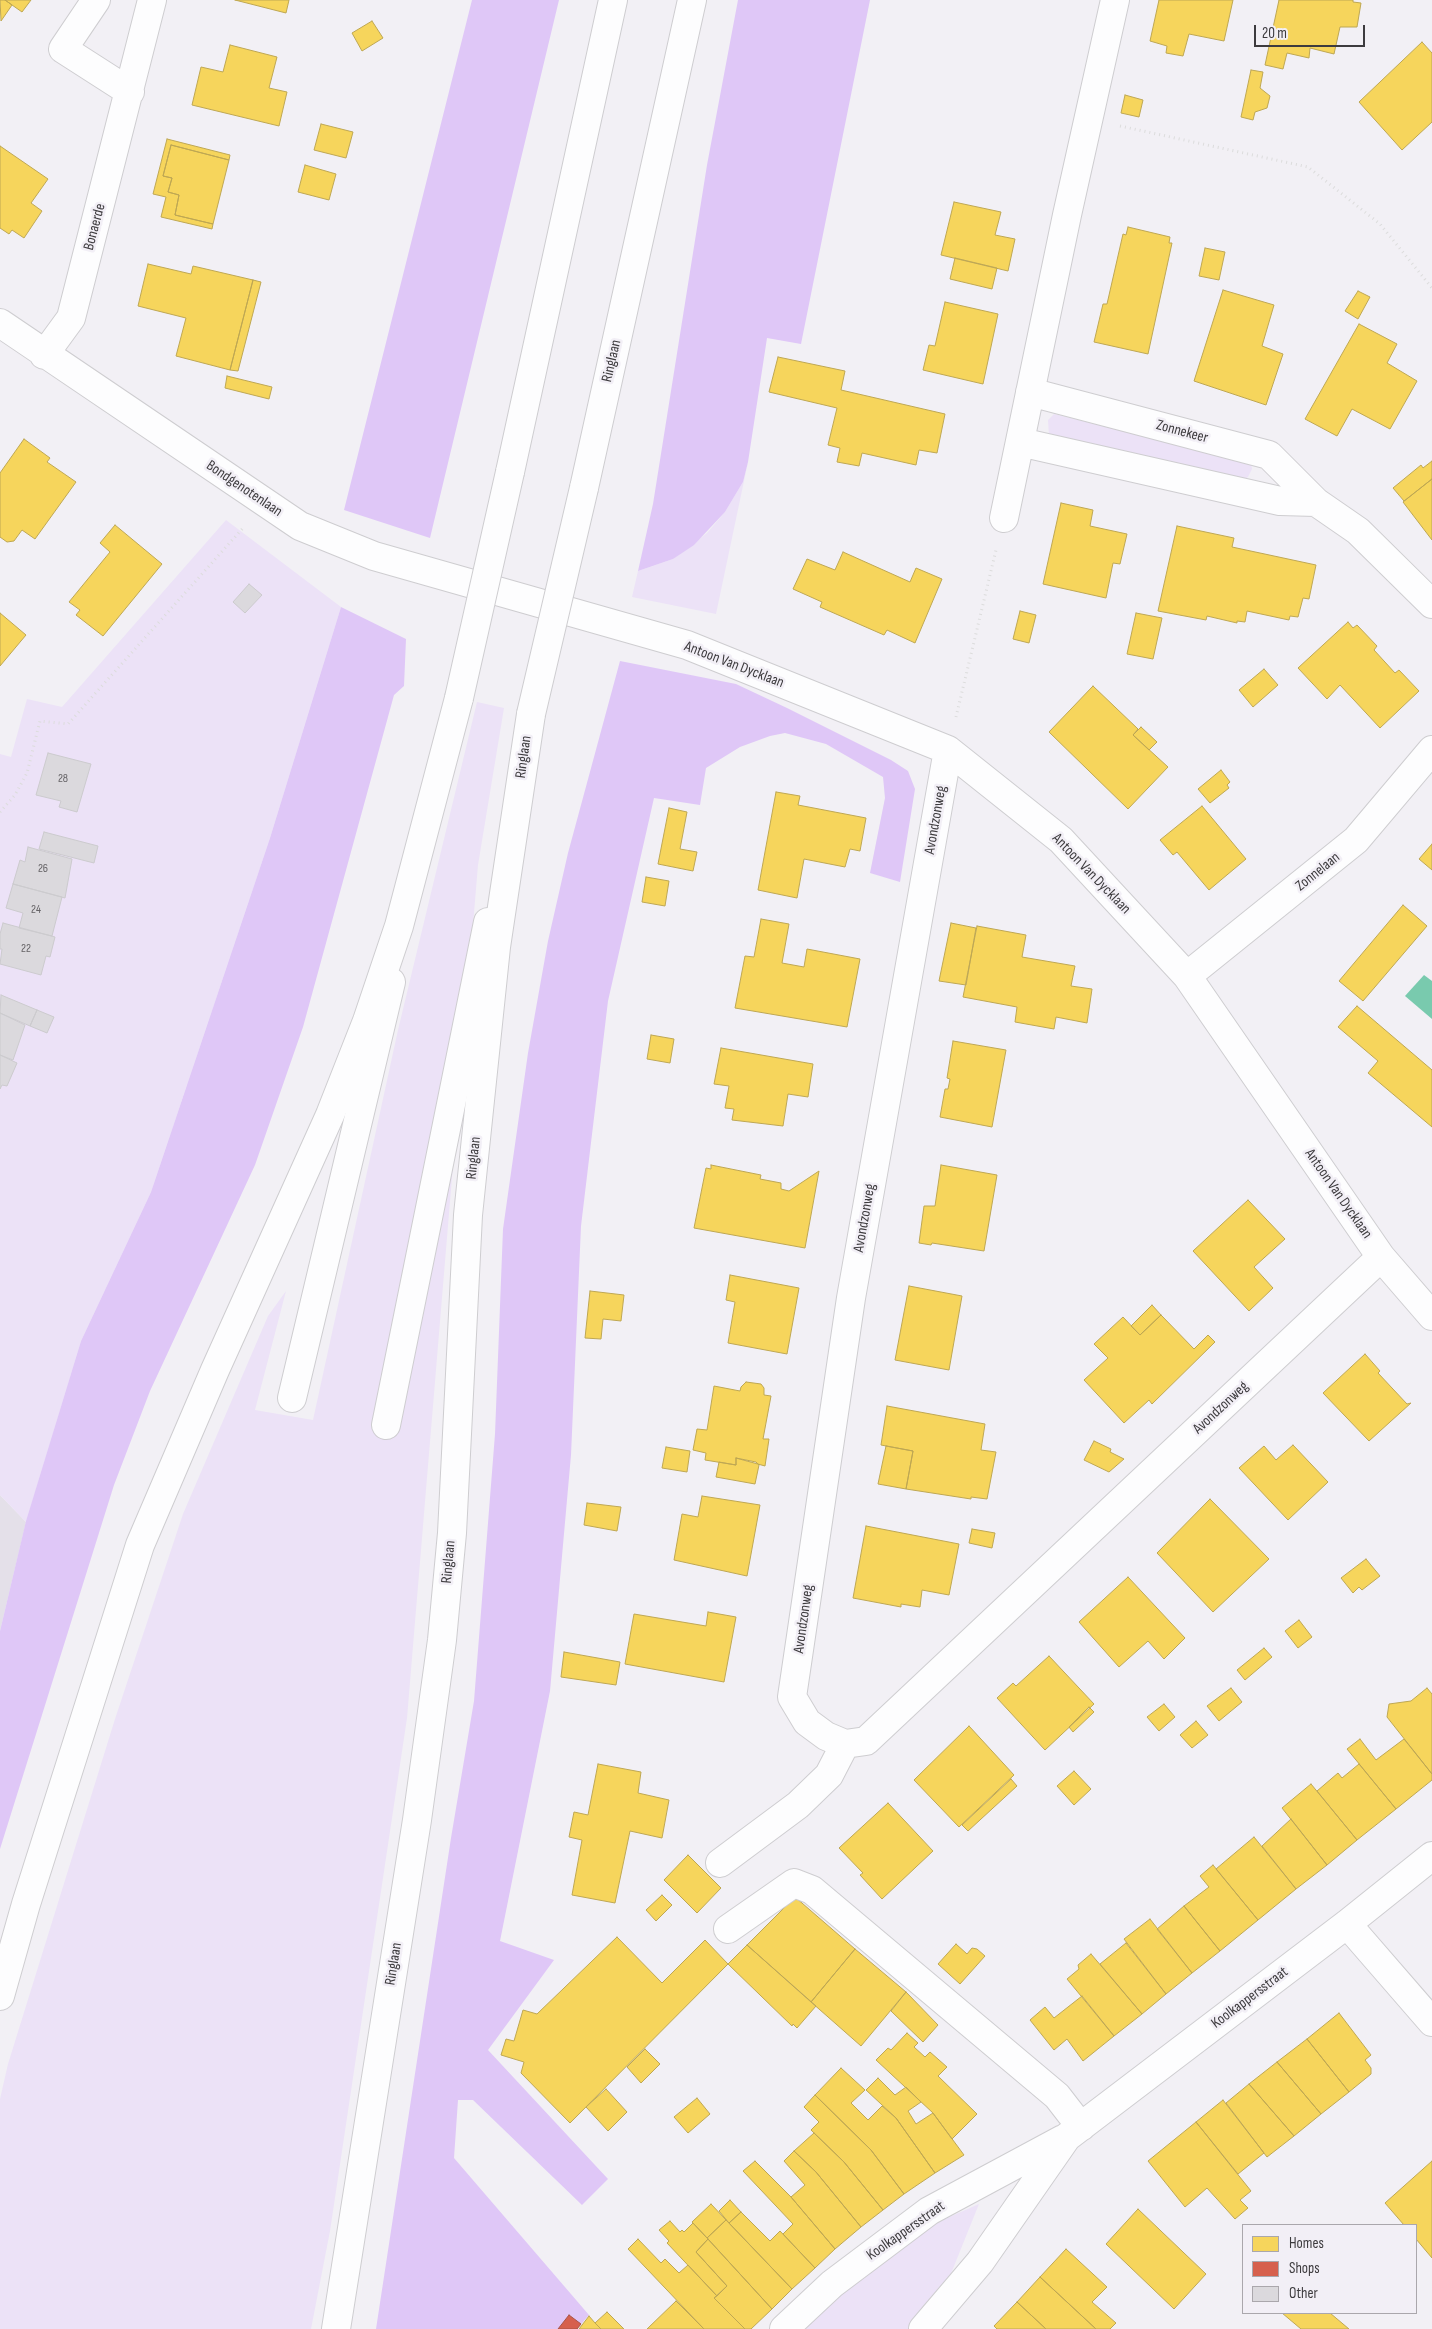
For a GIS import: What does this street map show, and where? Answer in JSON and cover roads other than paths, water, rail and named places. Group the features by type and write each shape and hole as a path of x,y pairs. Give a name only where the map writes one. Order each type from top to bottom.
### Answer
{"main road":[{"path":"96,0 63,49 130,92"},
{"name":"Bonaerde","path":"44,355 71,318 152,0"},
{"path":"292,1398 459,698 613,0"},
{"name":"Ringlaan","path":"336,2329 417,1820 442,1640 452,1533 468,1215 496,947 531,714 584,488 692,0"},
{"path":"1004,518 1067,215 1115,0"},
{"name":"Bondgenotenlaan","path":"0,323 44,355 300,526 374,556 516,597"},
{"name":"Zonnekeer","path":"1030,392 1269,455 1316,502 1358,531 1432,604"},
{"path":"1020,442 1280,501 1316,502"},
{"name":"Antoon Van Dycklaan","path":"516,597 687,645 948,750 1061,840 1187,976 1381,1257 1432,1316"},
{"path":"0,1996 26,1904 140,1544 215,1370 330,1115 367,1021 399,926 459,698"},
{"path":"386,1425 531,714"},
{"name":"Avondzonweg","path":"948,750 851,1298 792,1697 807,1722 826,1736 845,1744 866,1741 1381,1257"},
{"name":"Zonnelaan","path":"1187,976 1356,840 1432,750"},
{"path":"720,1863 798,1804 829,1775 845,1744"},
{"name":"Koolkappersstraat","path":"784,2329 832,2284 929,2211 1074,2132 1347,1924 1432,1856"},
{"path":"728,1929 794,1883 812,1890 1057,2096 1074,2132"},
{"path":"1347,1924 1432,2022"},
{"name":"Koolkappersstraat","path":"923,2329 980,2262 1074,2132"}]}
